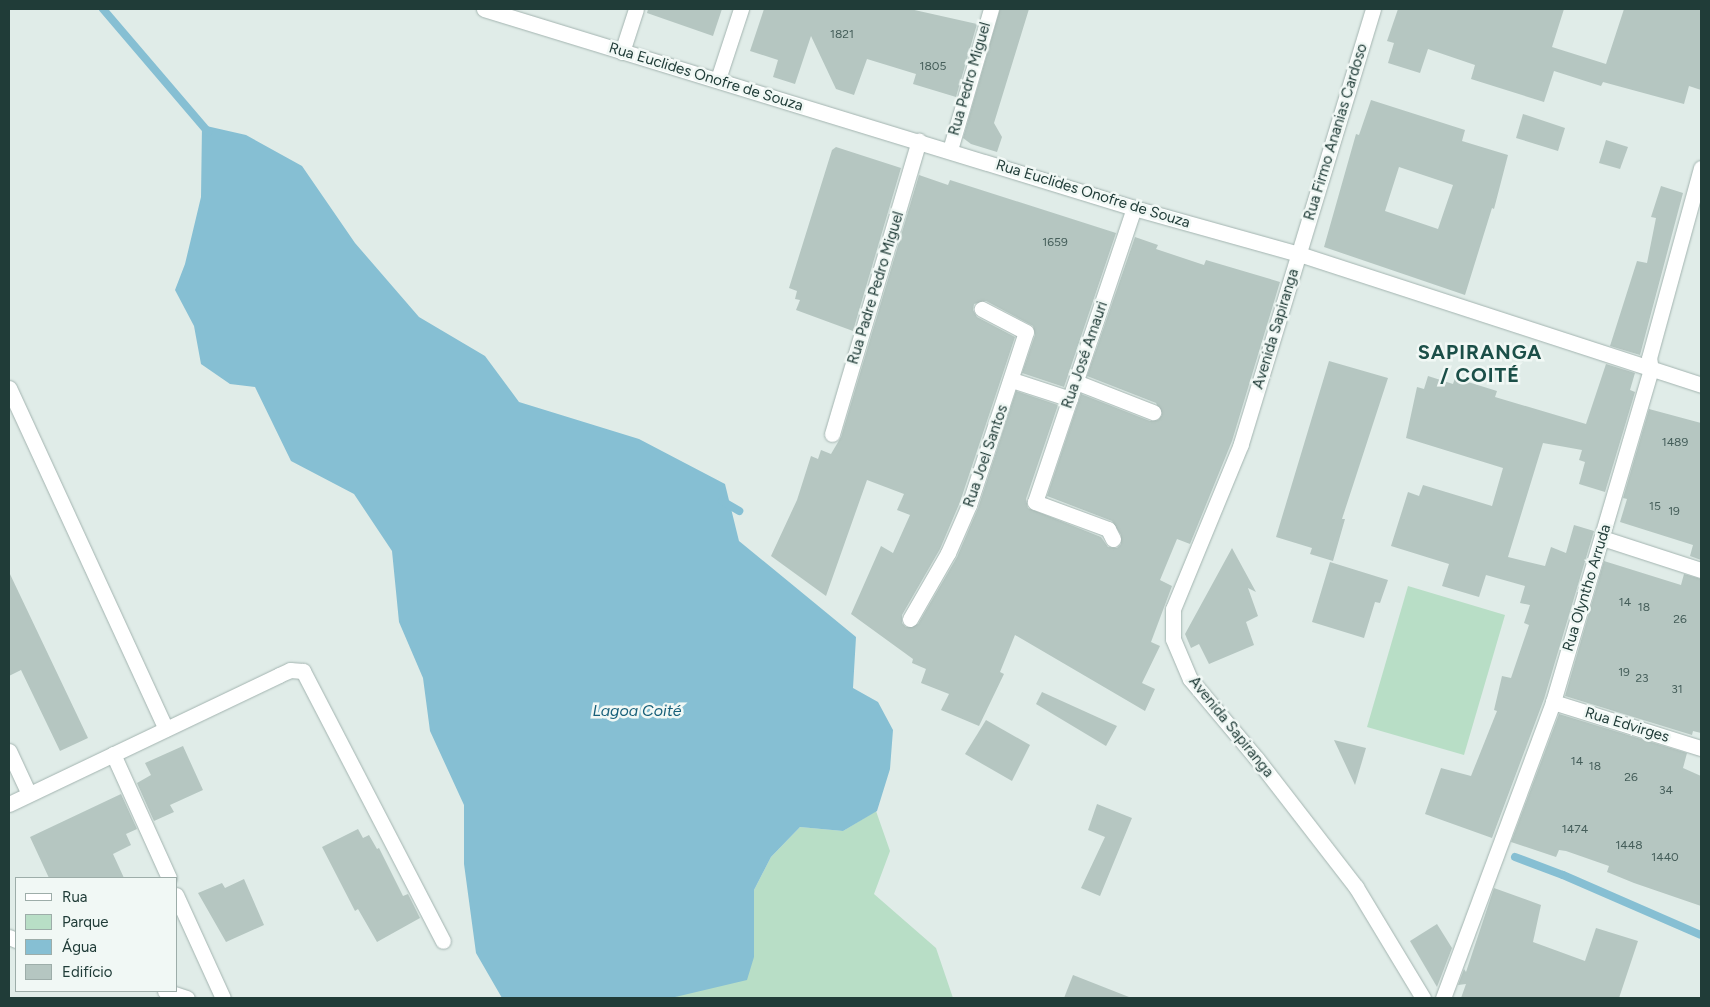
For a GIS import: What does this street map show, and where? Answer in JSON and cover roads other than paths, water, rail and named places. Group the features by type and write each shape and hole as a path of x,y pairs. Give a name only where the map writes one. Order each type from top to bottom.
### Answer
{"street":[{"name":"Rua Euclides Onofre de Souza","path":"484,9 950,150 1134,208 1299,254 1701,385"},
{"path":"622,52 636,9"},
{"path":"718,79 741,9"},
{"name":"Rua Pedro Miguel","path":"950,150 991,9"},
{"name":"Rua Firmo Ananias Cardoso","path":"1299,254 1373,9"},
{"name":"Rua Padre Pedro Miguel","path":"832,434 920,141"},
{"name":"Rua Olyntho Arruda","path":"1443,998 1553,702 1651,370 1649,358 1701,168"},
{"name":"Rua José Amauri","path":"1113,540 1108,529 1035,502 1134,208"},
{"name":"Avenida Sapiranga","path":"1299,254 1241,444 1173,609 1173,639 1190,679 1257,759 1356,887 1423,998"},
{"name":"Rua Joel Santos","path":"910,619 948,553 969,504 1012,380 1026,332 982,308"},
{"path":"1012,380 1070,399"},
{"path":"1076,382 1153,412"},
{"path":"9,388 166,729"},
{"path":"1602,538 1701,570"},
{"path":"10,807 29,794 290,670 303,671 443,941"},
{"name":"Rua Edvirges","path":"1553,702 1701,748"},
{"path":"9,751 29,794"},
{"path":"113,754 169,877"},
{"path":"178,899 223,998"},
{"path":"168,992 186,998"}],"water":[{"name":"Lagoa Coité","path":"202,125 246,135 302,166 355,243 419,317 485,356 519,402 639,439 725,484 739,541 856,637 853,688 878,702 893,730 890,769 877,811 843,831 800,827 771,857 754,890 754,957 747,980 671,998 502,998 476,953 464,864 464,805 430,731 423,678 399,622 392,551 354,494 291,461 255,387 230,384 201,364 194,326 175,290 185,264 201,197"}],"waterway":[{"path":"103,9 208,132"},
{"path":"722,501 739,511"},
{"path":"1515,857 1563,875 1701,935"}],"district":[{"name":"SAPIRANGA / COITÉ","path":"1480,364"}]}
